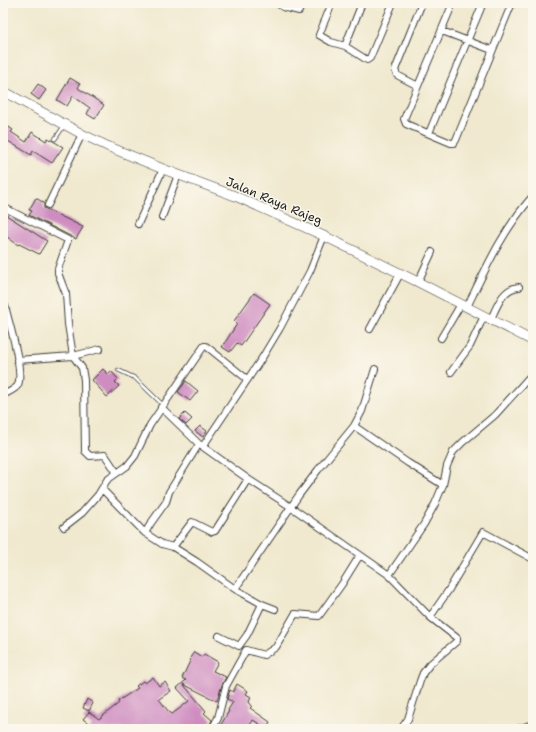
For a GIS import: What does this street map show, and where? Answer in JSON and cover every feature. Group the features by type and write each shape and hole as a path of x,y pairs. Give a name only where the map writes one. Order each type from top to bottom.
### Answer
{"main road":[{"name":"Jalan Raya Rajeg","path":"3,91 82,134 163,169 235,196 324,236 533,341"}],"street":[{"path":"277,3 284,7 299,11 302,3"},
{"path":"332,3 319,35 331,42 345,46 367,60 370,58 393,3"},
{"path":"345,46 362,3"},
{"path":"418,86 397,75 395,70 422,3"},
{"path":"454,3 406,114 405,122 406,124 451,144 454,143 512,3"},
{"path":"429,133 483,3"},
{"path":"442,30 492,50"},
{"path":"48,205 82,134"},
{"path":"138,224 163,169"},
{"path":"162,217 178,175"},
{"path":"441,338 464,306 513,220 533,196"},
{"path":"3,207 68,240 58,273 66,294 68,324 73,356 82,368 84,380 86,451 90,456 104,455 117,473"},
{"path":"145,533 150,523 166,502 168,492 247,379 280,328 310,271 324,236"},
{"path":"418,282 432,252"},
{"path":"370,329 400,274"},
{"path":"452,372 504,294 508,290 519,287"},
{"path":"3,303 11,326 19,369 18,385 15,389 3,395"},
{"path":"64,527 82,513 102,489 107,480 127,466 135,456 150,425 205,345 247,379"},
{"path":"18,360 73,356 100,349"},
{"path":"235,589 318,470 354,426 362,411 375,368"},
{"path":"390,575 424,524 443,485 447,466 453,452 495,415 533,373"},
{"path":"162,406 201,445 248,479 390,575 430,617 457,638 457,641 430,664 423,673 408,719 401,729"},
{"path":"354,426 443,485"},
{"path":"173,547 192,522 212,532 215,531 248,479"},
{"path":"102,489 145,533 162,544 173,547 235,589 262,604 275,609"},
{"path":"430,617 448,591 483,532 533,559"},
{"path":"219,636 246,650 264,655 276,647 295,614 319,616 342,584 360,555"},
{"path":"240,646 262,604"},
{"path":"212,729 218,718 226,686 246,650"},
{"path":"518,729 533,724"}],"lane":[{"path":"55,139 65,125"},
{"path":"118,370 135,378 162,406"}],"building":[{"path":"70,78 80,84 78,88 104,105 95,119 87,114 90,108 73,96 67,106 57,100"},
{"path":"38,84 46,90 39,100 31,94"},
{"path":"3,123 13,130 11,132 26,142 32,132 46,141 48,138 63,147 52,163 33,151 31,155 3,138"},
{"path":"36,198 44,203 44,208 83,227 76,239 29,215 32,211 29,210"},
{"path":"3,213 47,241 39,254 19,244 18,245 3,234"},
{"path":"254,293 270,304 241,346 237,343 230,352 222,347 237,324 234,321"},
{"path":"103,369 108,374 111,371 118,379 115,382 119,386 107,397 92,380"},
{"path":"186,381 198,391 190,401 178,392"},
{"path":"185,413 192,419 186,425 179,419"},
{"path":"200,426 207,431 203,437 195,431"},
{"path":"194,652 202,657 204,654 218,662 213,671 226,677 217,701 183,684 206,711 204,713 212,720 208,729 89,729 92,726 83,719 89,712 99,719 119,703 118,701 138,688 136,686 143,681 145,683 153,677 159,686 165,682 171,691 159,699 168,711 172,714 179,709 189,701 177,688 186,680 182,678"},
{"path":"237,684 248,691 246,694 251,697 249,702 252,706 250,708 270,722 266,728 253,720 248,729 217,729 218,727 219,728 233,702 227,699 230,690 233,692"},
{"path":"87,699 93,703 89,711 83,708"}]}
